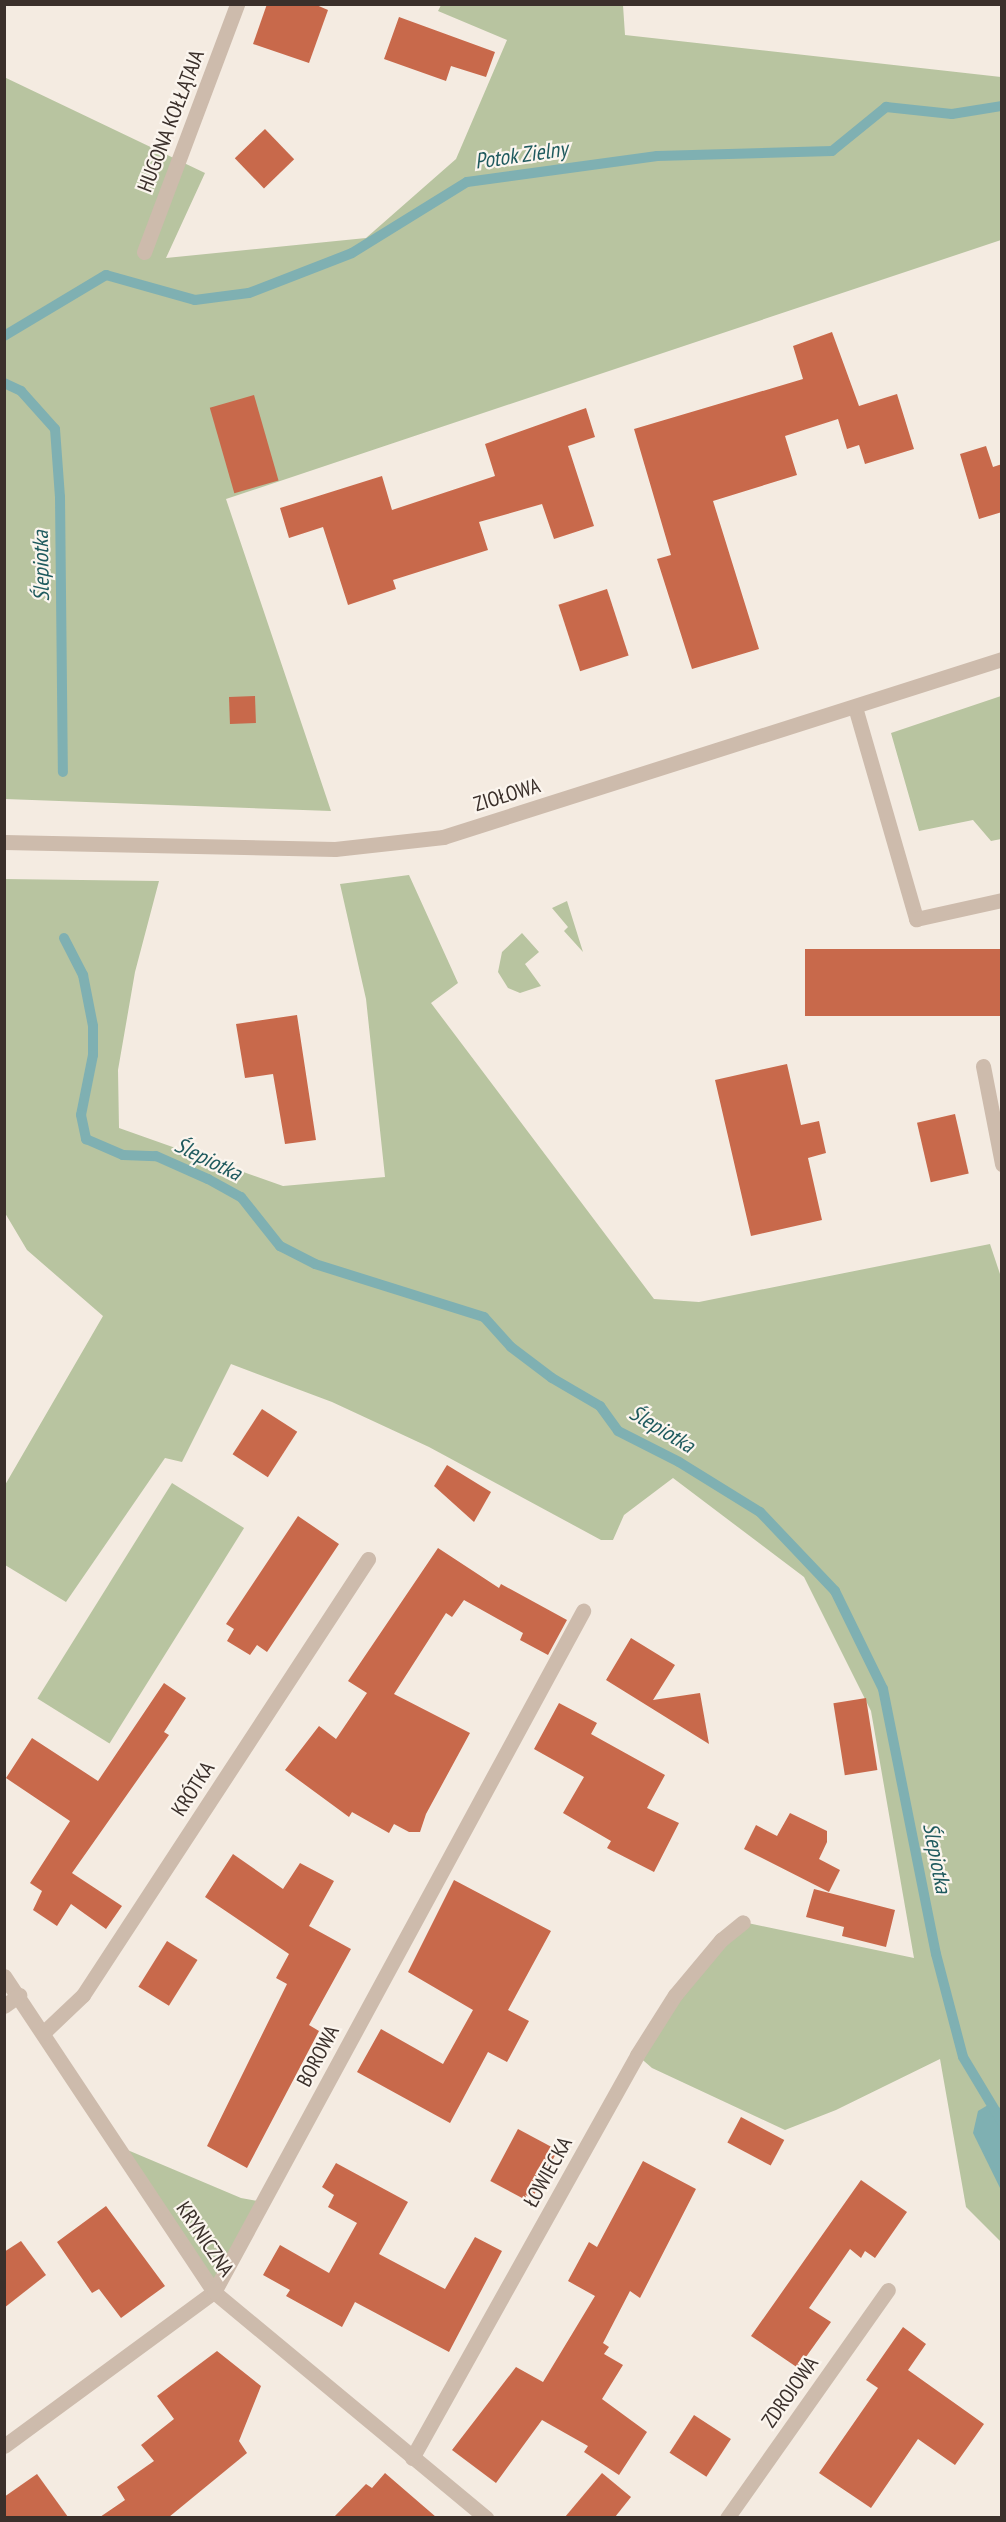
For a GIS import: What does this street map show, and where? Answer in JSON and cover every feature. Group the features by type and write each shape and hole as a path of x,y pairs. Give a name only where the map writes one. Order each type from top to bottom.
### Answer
{"street":[{"name":"HUGONA KOŁŁĄTAJA","path":"144,252 237,4"},
{"name":"ZIOŁOWA","path":"4,842 335,849 396,845 495,821 1002,659"},
{"path":"855,707 904,865 916,919 1002,900"},
{"path":"983,1066 1002,1164"},
{"name":"KRÓTKA","path":"43,2033 83,1995 368,1559"},
{"name":"BOROWA","path":"4,2446 214,2292 583,1611"},
{"name":"ŁOWIECKA","path":"412,2458 637,2055 675,1995 721,1940 743,1922"},
{"name":"KRYNICZNA","path":"4,1976 19,1995 214,2292 486,2517"},
{"path":"4,2006 19,1995"},
{"name":"ZDROJOWA","path":"727,2517 888,2290"}],"green space":[{"path":"441,5 623,5 625,35 1001,77 1001,240 226,499 331,811 5,799 4,77 205,173 166,258 366,238 456,159 507,40 438,11"},
{"path":"1001,696 1001,839 991,841 973,820 919,831 891,733"},
{"path":"409,875 458,983 431,1003 654,1299 699,1302 990,1244 1002,1280 1001,2242 966,2207 940,2059 836,2110 785,2130 652,2068 637,2055 743,1922 914,1958 871,1711 804,1577 673,1478 624,1515 613,1540 601,1540 429,1447 332,1402 231,1364 182,1462 165,1458 66,1602 5,1565 5,1485 103,1316 27,1250 5,1213 4,879 159,881 135,972 118,1070 119,1128 283,1186 385,1177 366,999 340,884"},
{"path":"567,901 583,952 564,931 568,927 552,908"},
{"path":"522,933 539,952 525,964 541,986 520,993 508,988 498,972 502,952"},
{"path":"172,1483 244,1528 109,1743 37,1698"},
{"path":"118,2146 241,2198 263,2202 214,2292"}],"water":[{"path":"988,2105 1001,2108 1001,2190 973,2133 978,2111"}],"building":[{"path":"267,4 314,4 328,10 309,63 253,44"},
{"path":"399,17 495,52 486,77 451,66 446,81 384,59"},
{"path":"265,129 294,159 264,188 235,158"},
{"path":"832,332 859,406 897,394 914,449 865,464 859,445 847,449 838,419 785,436 797,475 713,501 759,649 692,669 657,559 671,555 634,429 803,379 793,346"},
{"path":"254,395 279,481 234,493 210,408"},
{"path":"586,408 595,437 568,446 594,526 554,539 542,504 479,522 488,550 393,580 396,589 348,605 323,527 289,538 280,508 382,476 392,510 495,476 485,444"},
{"path":"986,446 993,467 1002,464 1002,512 979,519 960,454"},
{"path":"607,589 629,656 580,671 558,605"},
{"path":"255,696 256,723 230,724 229,697"},
{"path":"805,949 1002,949 1002,1016 805,1016"},
{"path":"297,1015 316,1140 285,1144 273,1074 245,1078 236,1024"},
{"path":"787,1064 801,1125 819,1121 826,1153 808,1158 822,1220 751,1236 715,1080"},
{"path":"955,1114 969,1173 931,1182 917,1123"},
{"path":"262,1409 297,1432 268,1477 233,1454"},
{"path":"447,1465 491,1492 474,1522 434,1486"},
{"path":"298,1516 339,1544 267,1652 257,1645 250,1655 227,1641 234,1629 226,1624"},
{"path":"438,1548 499,1588 501,1584 567,1620 548,1655 520,1640 523,1633 464,1600 452,1617 446,1613 394,1694 470,1733 426,1814 420,1832 409,1832 394,1824 389,1833 352,1812 349,1817 285,1770 319,1726 336,1739 367,1693 348,1681"},
{"path":"631,1638 675,1665 653,1700 700,1693 709,1744 606,1680"},
{"path":"164,1683 186,1698 164,1732 169,1735 72,1873 122,1906 106,1929 71,1904 57,1926 33,1910 42,1891 30,1883 70,1821 6,1778 32,1738 98,1781"},
{"path":"866,1698 877,1770 845,1775 833,1703"},
{"path":"559,1703 597,1723 591,1734 665,1775 647,1808 679,1823 654,1872 607,1848 611,1841 563,1813 584,1777 534,1749"},
{"path":"790,1813 827,1831 827,1842 819,1859 840,1870 829,1892 744,1849 756,1825 777,1836"},
{"path":"233,1854 283,1889 300,1863 334,1881 309,1926 351,1949 309,2025 319,2031 247,2168 207,2146 287,1984 276,1978 289,1954 205,1897"},
{"path":"454,1880 551,1931 508,2010 529,2021 507,2062 488,2052 450,2123 357,2072 381,2029 443,2064 473,2010 408,1972"},
{"path":"814,1889 895,1910 886,1947 842,1936 844,1927 806,1917"},
{"path":"167,1941 198,1960 169,2006 138,1987"},
{"path":"741,2117 784,2140 771,2166 727,2143"},
{"path":"518,2129 558,2150 530,2202 490,2181"},
{"path":"643,2161 696,2189 640,2298 630,2291 603,2343 609,2347 604,2354 623,2365 602,2399 647,2432 619,2475 584,2452 588,2446 542,2420 496,2483 452,2450 516,2367 543,2382 595,2296 568,2281 589,2242 597,2247"},
{"path":"336,2163 408,2202 379,2254 445,2289 475,2237 502,2251 449,2352 355,2302 342,2327 286,2296 290,2290 263,2275 280,2245 329,2273 357,2223 328,2207 334,2195 322,2187"},
{"path":"861,2180 907,2212 875,2258 865,2251 861,2258 850,2249 809,2308 831,2322 798,2368 751,2336"},
{"path":"106,2206 165,2286 121,2318 99,2289 92,2293 57,2242"},
{"path":"21,2241 46,2275 4,2308 4,2252"},
{"path":"903,2327 926,2344 908,2370 984,2424 955,2465 918,2439 871,2508 819,2473 878,2388 866,2380"},
{"path":"217,2351 261,2386 239,2441 247,2453 169,2517 100,2517 125,2500 117,2487 154,2461 141,2445 174,2419 157,2396"},
{"path":"694,2415 731,2439 706,2477 669,2453"},
{"path":"385,2473 436,2517 334,2517 366,2484 372,2488"},
{"path":"602,2473 631,2497 615,2517 565,2517"},
{"path":"37,2474 68,2517 4,2517 4,2497"}],"waterway":[{"name":"Potok Zielny","path":"4,336 106,275 195,300 249,293 352,253 467,182 657,156 832,151 886,107 952,114 1002,106"},
{"name":"Ślepiotka","path":"4,383 21,391 55,429 60,497 63,772"},
{"name":"Ślepiotka","path":"64,938 83,975 93,1026 93,1055 81,1115 86,1139 123,1155 156,1156 208,1179 241,1197 280,1246 315,1264 484,1317 511,1347 552,1378 600,1406 618,1431 679,1462 760,1512 835,1591 883,1689 936,1954 963,2057 1002,2122"}]}
